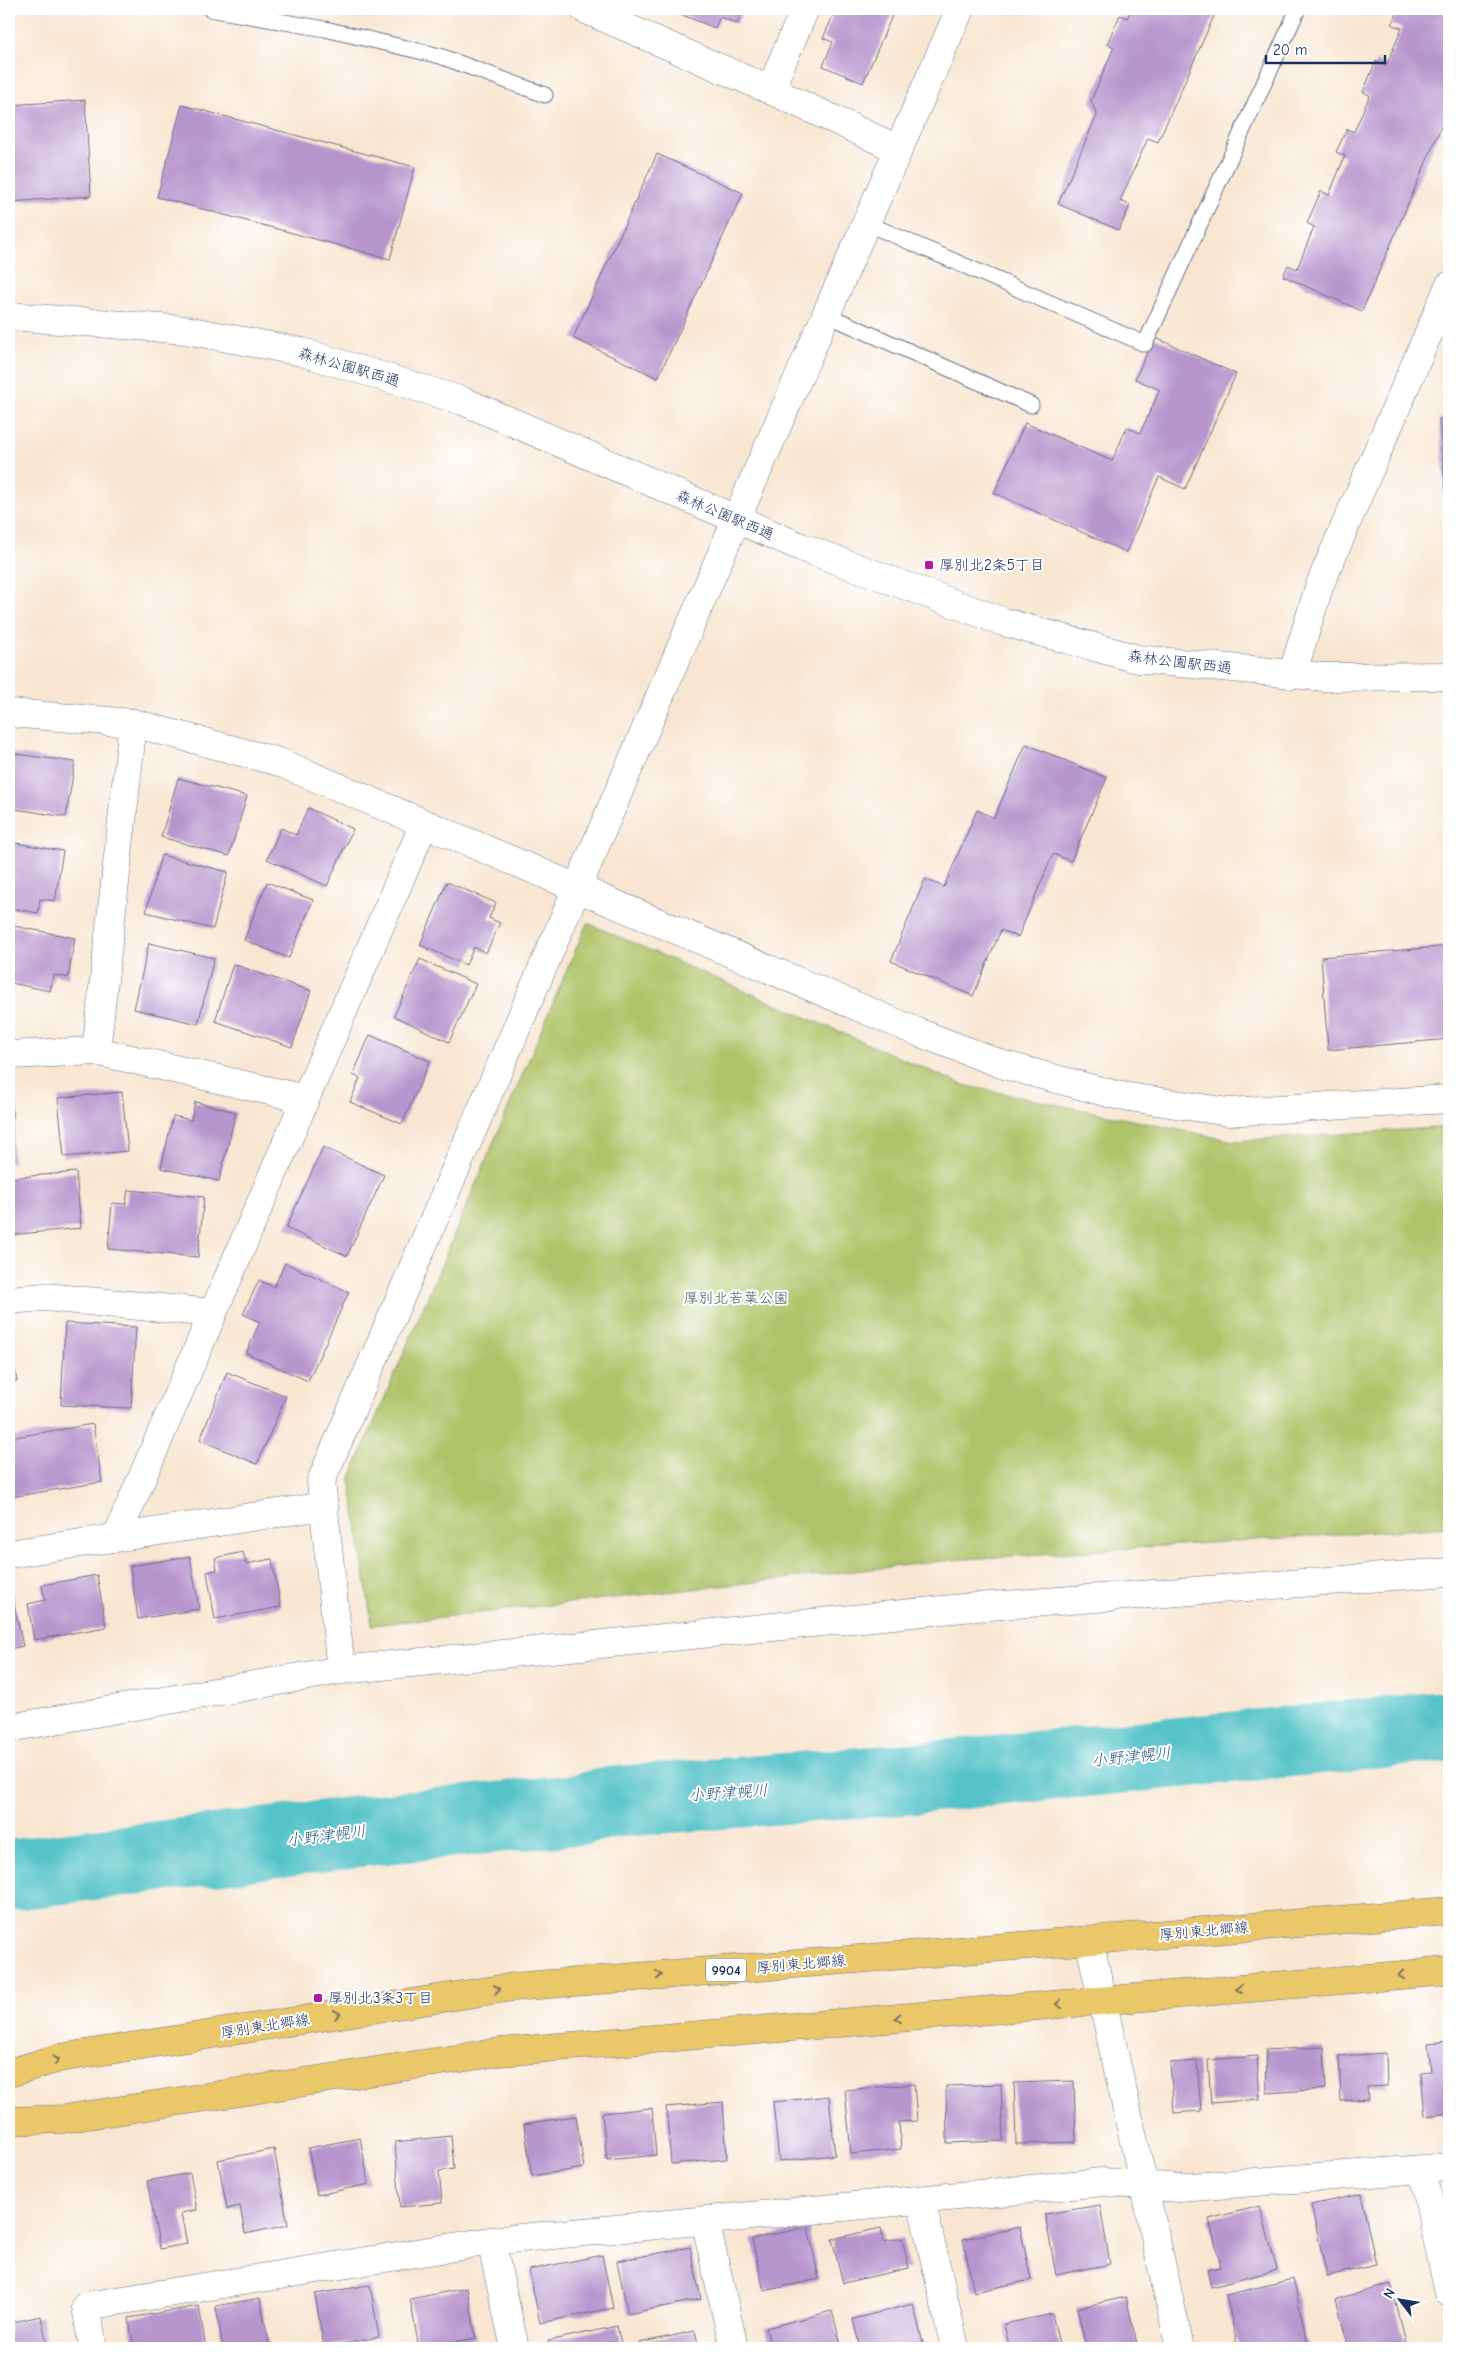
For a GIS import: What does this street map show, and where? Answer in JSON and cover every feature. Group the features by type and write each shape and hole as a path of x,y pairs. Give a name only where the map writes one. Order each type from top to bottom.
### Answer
{"main road":[{"name":"厚別東北郷線","path":"9,2073 59,2058 513,1987 1449,1911"},
{"path":"9,2121 63,2119 500,2052 1449,1971"}],"street":[{"path":"584,9 770,90 898,149"},
{"path":"770,90 806,9"},
{"path":"341,1670 321,1481 825,314 960,9"},
{"path":"1292,675 1320,584 1449,286"},
{"name":"森林公園駅西通","path":"9,316 186,330 302,352 463,401 800,547 1004,622 1138,659 1292,675 1368,678 1449,676"},
{"path":"9,713 133,723 279,762 920,1034 1004,1065 1116,1095 1228,1112 1449,1099"},
{"path":"96,1051 133,723"},
{"path":"116,1538 424,824"},
{"path":"9,1055 96,1051 305,1099"},
{"path":"9,1300 45,1297 213,1313"},
{"path":"9,1554 324,1506"},
{"path":"9,1728 341,1670 963,1608 1449,1572"},
{"path":"1089,1940 1142,2185 1180,2348"},
{"path":"93,2348 86,2306 491,2241 1103,2182 1179,2188 1449,2167"},
{"path":"1422,2169 1449,2293"},
{"path":"921,2200 955,2348"},
{"path":"705,2220 734,2348"},
{"path":"491,2241 515,2348"}],"lane":[{"path":"210,9 325,29 440,56 546,95"},
{"path":"866,223 1145,344 1298,9"},
{"path":"825,314 1031,405"}],"green space":[{"name":"厚別北若葉公園","path":"587,923 963,1085 1233,1141 1449,1127 1449,1527 952,1560 372,1625 350,1479"}],"building":[{"path":"679,9 743,9 737,24 720,17 715,28 677,13"},
{"path":"836,9 895,9 863,83 823,66 833,42 823,38"},
{"path":"1132,9 1217,9 1158,142 1148,138 1120,201 1130,205 1119,230 1058,204 1097,115 1091,101 1114,47 1107,44 1120,15 1127,18"},
{"path":"1399,9 1449,9 1449,109 1362,311 1283,276 1288,265 1297,269 1314,227 1307,223 1321,191 1329,195 1345,156 1336,152 1347,129 1354,132 1370,95 1363,92 1376,61 1386,66 1402,28 1392,25"},
{"path":"85,100 91,196 9,202 9,105"},
{"path":"182,105 415,167 390,259 157,197"},
{"path":"657,154 743,193 658,378 573,338"},
{"path":"1154,337 1236,374 1185,489 1159,477 1126,552 994,493 1025,423 1112,461 1127,427 1140,433 1160,390 1135,379"},
{"path":"1449,418 1449,517 1448,517 1439,419"},
{"path":"1026,744 1107,778 1071,861 1053,854 1018,937 1001,930 973,996 891,961 925,879 944,887 977,810 994,818"},
{"path":"9,753 75,762 66,817 9,808"},
{"path":"178,778 247,796 229,856 161,837"},
{"path":"308,808 353,829 327,886 267,859 281,828 296,835"},
{"path":"9,842 63,851 55,901 40,899 38,913 9,908"},
{"path":"161,855 228,872 213,929 146,912"},
{"path":"267,882 313,900 289,958 244,940"},
{"path":"447,882 496,903 489,918 500,923 486,953 474,947 466,965 420,945"},
{"path":"9,925 75,938 68,978 54,975 50,991 11,983 13,971 9,970"},
{"path":"149,943 214,958 198,1024 134,1009"},
{"path":"1449,946 1449,1039 1328,1050 1321,957"},
{"path":"420,959 476,984 449,1042 394,1016"},
{"path":"233,964 311,991 292,1047 215,1021"},
{"path":"370,1035 430,1061 402,1124 350,1102 360,1078 353,1075"},
{"path":"122,1092 128,1151 64,1157 58,1098"},
{"path":"9,1101 12,1101 13,1163 9,1163"},
{"path":"195,1102 236,1112 219,1181 161,1168 173,1116 191,1120"},
{"path":"323,1147 384,1175 347,1256 286,1228"},
{"path":"76,1172 81,1228 9,1235 9,1178"},
{"path":"128,1190 204,1197 198,1257 108,1249 112,1203 126,1204"},
{"path":"285,1263 349,1292 308,1381 246,1353 260,1322 243,1314 259,1280 274,1287"},
{"path":"65,1323 136,1327 131,1408 61,1405"},
{"path":"9,1340 17,1381 9,1382"},
{"path":"227,1372 286,1396 257,1464 200,1440"},
{"path":"93,1424 102,1482 11,1497 9,1438"},
{"path":"243,1552 246,1564 272,1559 281,1607 215,1619 207,1572 217,1570 215,1558"},
{"path":"190,1556 199,1609 138,1619 130,1566"},
{"path":"97,1575 106,1627 34,1640 28,1604 45,1600 42,1585"},
{"path":"9,1586 23,1646 9,1649"},
{"path":"1449,2041 1449,2113 1425,2116 1421,2072 1431,2071 1428,2043"},
{"path":"1324,2047 1326,2089 1267,2093 1266,2050"},
{"path":"1386,2053 1387,2086 1367,2087 1368,2099 1341,2101 1339,2056"},
{"path":"1257,2056 1260,2099 1211,2103 1208,2060"},
{"path":"1197,2061 1201,2111 1174,2113 1170,2063"},
{"path":"1074,2081 1076,2142 1016,2144 1014,2083"},
{"path":"914,2084 917,2121 899,2122 901,2149 851,2154 845,2090"},
{"path":"1001,2084 1003,2141 947,2143 946,2086"},
{"path":"829,2096 835,2155 779,2161 773,2102"},
{"path":"723,2102 727,2159 671,2164 666,2107"},
{"path":"652,2108 656,2155 607,2160 602,2113"},
{"path":"576,2116 584,2168 532,2176 524,2124"},
{"path":"451,2136 454,2169 439,2171 442,2203 400,2207 395,2142"},
{"path":"360,2138 369,2184 317,2195 308,2148"},
{"path":"274,2149 288,2225 245,2234 240,2206 227,2209 218,2160"},
{"path":"190,2173 197,2210 181,2213 187,2244 160,2249 147,2181"},
{"path":"1361,2194 1376,2265 1327,2276 1311,2205"},
{"path":"1100,2205 1110,2264 1056,2275 1045,2214"},
{"path":"1260,2206 1277,2270 1211,2287 1207,2270 1221,2267 1209,2219"},
{"path":"808,2227 819,2279 764,2291 752,2239"},
{"path":"1020,2227 1031,2280 974,2292 963,2239"},
{"path":"881,2228 884,2242 902,2238 909,2268 843,2283 832,2239"},
{"path":"690,2247 701,2299 628,2314 617,2261"},
{"path":"602,2255 613,2308 540,2323 529,2270"},
{"path":"1293,2279 1308,2345 1293,2348 1238,2348 1226,2295"},
{"path":"1391,2284 1406,2342 1384,2348 1349,2348 1336,2299"},
{"path":"370,2285 379,2337 324,2347 315,2294"},
{"path":"467,2288 476,2338 419,2348 410,2299"},
{"path":"1126,2297 1138,2348 1086,2348 1077,2308"},
{"path":"260,2298 270,2348 223,2348 216,2306"},
{"path":"913,2304 924,2347 860,2348 853,2319"},
{"path":"199,2306 206,2348 134,2348 129,2318"},
{"path":"832,2311 842,2348 771,2348 766,2328"},
{"path":"1052,2314 1060,2348 999,2348 1009,2345 1004,2324"},
{"path":"41,2316 48,2348 9,2348 9,2323"},
{"path":"617,2326 622,2348 550,2348 548,2341"},
{"path":"695,2331 699,2348 640,2348 639,2343"}],"waterway":[{"name":"小野津幌川","path":"9,1875 371,1830 582,1809 613,1802 908,1779 1449,1726"}],"place":[{"name":"厚別北2条5丁目","path":"929,565"},
{"name":"厚別北3条3丁目","path":"318,1998"}]}
